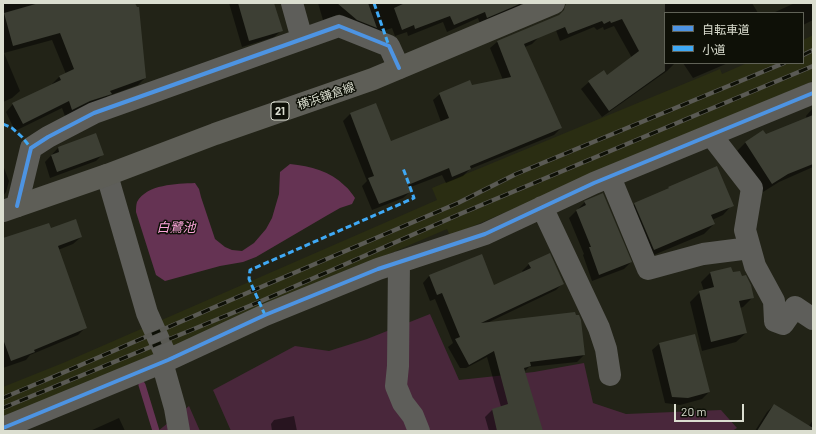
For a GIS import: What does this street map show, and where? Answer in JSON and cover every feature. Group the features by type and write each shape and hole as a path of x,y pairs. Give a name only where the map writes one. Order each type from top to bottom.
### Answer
{"main road":[{"name":"横浜鎌倉線","path":"10,208 107,175 215,134 373,79 554,3"}],"street":[{"path":"292,3 302,39"},
{"path":"10,208 31,148 48,137 94,114 338,26 389,46 399,68"},
{"path":"3,428 165,361 265,315 378,269 485,234 610,177 813,93"},
{"path":"711,135 752,188 745,230 755,266 774,301 775,321 783,324 796,307 813,320"},
{"path":"107,175 147,313 165,361 179,431"},
{"path":"610,177 648,268 703,254 750,248"},
{"path":"542,207 599,328 606,349 610,375"},
{"path":"399,262 398,366 396,386 403,403 413,416 419,431"}],"shaded area":[{"path":"813,35 813,81 450,236 447,229 3,418 3,387 63,363 437,200 432,188 720,69 722,74 745,64 804,64 804,40"},
{"path":"430,314 459,380 534,372 584,363 593,403 626,414 721,410 737,428 732,431 231,431 213,390 295,346 329,351 367,339"},
{"path":"189,406 200,431 158,431"}],"water":[{"name":"白鷺池","path":"290,164 305,166 327,173 346,187 355,198 352,204 340,208 256,257 243,262 220,266 165,281 156,275 136,212 137,202 142,196 155,188 163,186 195,183 199,189 215,239 225,247 232,250 242,251 254,243 266,229 272,218 279,194 280,172"}],"building":[{"path":"39,3 135,3 137,7 139,7 146,78 110,91 112,94 90,101 72,110 69,101 23,124 12,103 61,80 59,76 74,69 60,33 13,46 4,13"},
{"path":"238,3 274,3 283,31 249,41"},
{"path":"337,3 368,3 377,28 357,20"},
{"path":"405,3 522,3 487,18 485,12 454,25 450,16 415,29 414,25 402,30 394,8"},
{"path":"566,3 665,3 665,71 609,111 588,81 604,70 607,75 639,51 622,19 611,23 610,21 604,24 602,21 568,34 565,27 524,44 562,128 470,166 471,169 452,177 449,168 408,185 411,192 379,204 368,178 374,176 350,113 376,103 391,141 449,118 439,93 470,80 472,85 511,77 497,41 559,15 564,10"},
{"path":"813,115 813,164 788,174 772,184 745,142 763,130 766,134"},
{"path":"96,133 104,155 57,172 51,155 59,152 58,147"},
{"path":"717,166 734,206 711,215 715,224 654,250 634,203"},
{"path":"603,193 632,262 599,275 589,247 591,247 576,210 586,205 584,201"},
{"path":"76,219 82,237 58,246 87,328 34,350 35,352 11,361 3,339 3,238 49,223 51,228"},
{"path":"550,253 564,284 481,323 575,312 576,315 579,315 581,320 585,355 530,362 531,366 524,368 543,431 497,431 492,409 508,404 494,351 469,365 455,339 460,337 442,293 437,295 429,275 482,254 494,285 531,268 528,263"},
{"path":"731,267 733,272 740,271 742,276 746,275 751,285 754,298 739,301 747,333 711,342 699,291 714,287 710,272"},
{"path":"695,334 710,392 688,398 672,397 659,343"},
{"path":"774,404 813,428 813,431 757,431"}],"waterway":[{"path":"142,385 156,431"}],"railway":[{"path":"804,54 813,50"},
{"path":"3,398 458,203 516,174 782,64"},
{"path":"3,408 259,302 460,214 813,66"}],"marked path":[{"path":"374,3 389,46"},
{"path":"3,124 12,128 31,148"},
{"path":"265,315 249,279 250,270 414,198 403,168"}],"cycle path":[{"path":"17,206 31,148 48,137 94,113 339,26 389,46 399,68"},
{"path":"3,428 168,360 265,315 378,269 485,234 594,183 813,93"}]}
